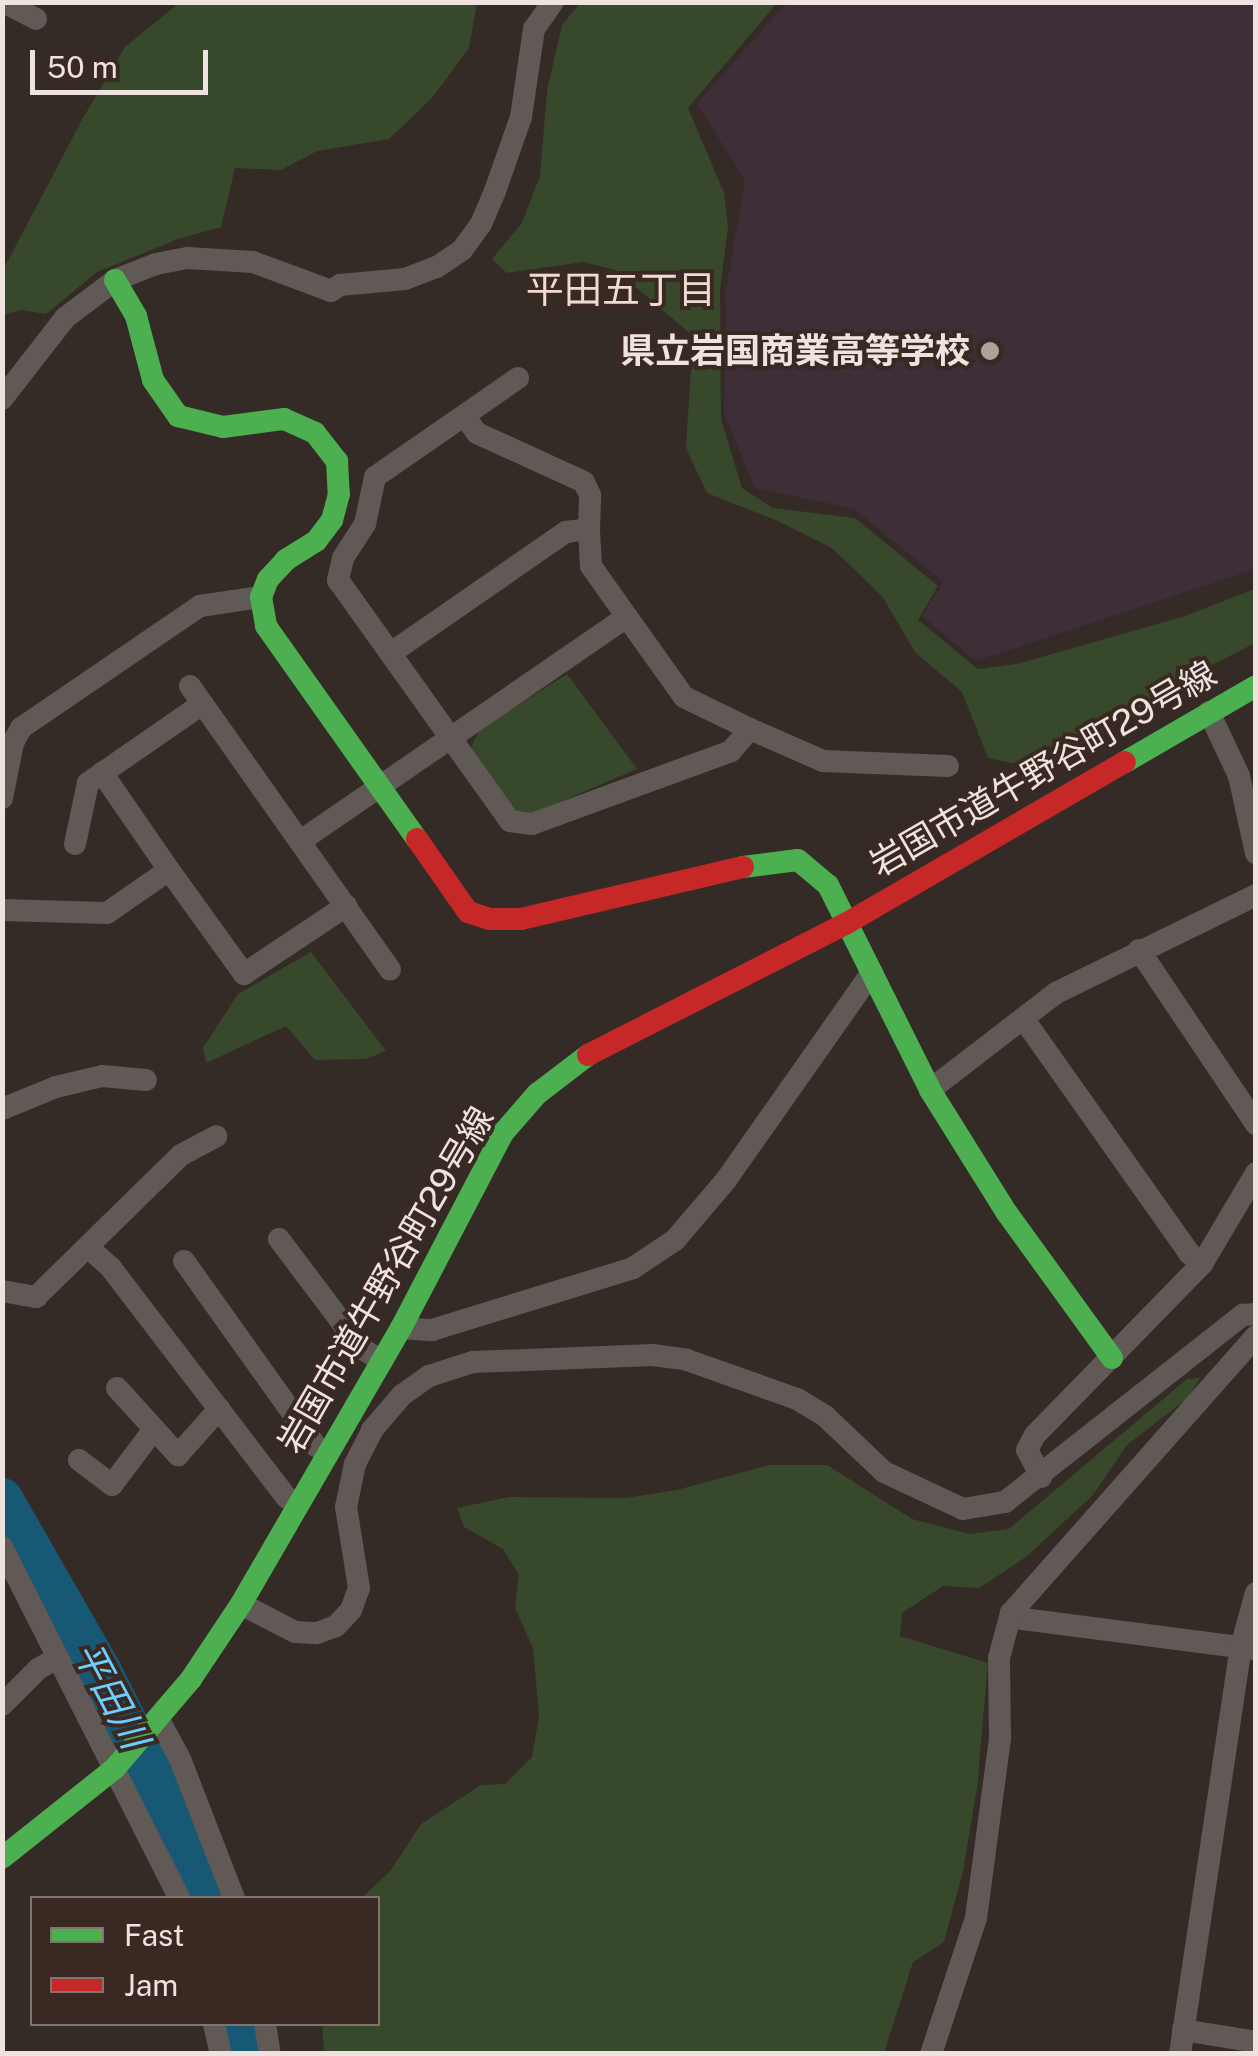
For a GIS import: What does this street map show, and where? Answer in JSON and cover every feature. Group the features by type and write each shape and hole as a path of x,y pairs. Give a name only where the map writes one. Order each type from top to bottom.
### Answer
{"street":[{"path":"3,2 36,19"},
{"path":"2,399 64,318 115,280 156,264 218,258 253,262 331,292 340,285 405,279 437,267 462,250 481,224 522,118 534,30 553,2"},
{"path":"115,280 136,316 153,380 178,416 197,424 223,427 284,419 314,433 336,461 340,494 332,520 316,541 286,560 268,578 262,597 266,626 468,912 489,919 521,919 771,861 798,860 815,870 848,922 930,1090 1007,1213 1112,1358"},
{"path":"518,378 375,477 366,524 343,558 338,580 510,821 532,824 731,750 750,729"},
{"path":"465,417 477,433 584,482 590,496 591,566 684,697 823,761 948,766"},
{"path":"392,653 566,532 589,529"},
{"path":"2,798 13,743 21,728 200,606 262,597"},
{"path":"302,840 627,618"},
{"name":"岩国市道牛野谷町29号線","path":"2,1858 119,1764 157,1722 240,1604 401,1328 484,1166 504,1133 537,1094 574,1064 627,1032 848,922 1028,822 1256,686"},
{"path":"75,844 88,784 196,695 302,840 390,970"},
{"path":"1210,712 1247,777 1256,852"},
{"path":"102,773 244,974 346,906"},
{"path":"2,910 107,913 169,870"},
{"path":"930,1090 1056,994 1256,896"},
{"path":"1139,950 1256,1124"},
{"path":"401,1328 432,1330 633,1268 674,1240 726,1180 872,972"},
{"path":"1025,1021 1189,1253 1202,1264"},
{"path":"2,1110 56,1087 102,1076 146,1080"},
{"path":"2,1291 36,1297 181,1155 216,1136"},
{"path":"1041,1477 1028,1450 1035,1436 1202,1264 1256,1173"},
{"path":"279,1238 361,1348 382,1361"},
{"path":"89,1248 111,1268 286,1497 298,1505"},
{"path":"184,1261 316,1446 328,1453"},
{"path":"240,1604 295,1632 317,1634 336,1626 351,1610 359,1588 346,1507 354,1464 402,1395 430,1376 473,1362 653,1355 687,1360 797,1398 825,1416 884,1472 963,1509 1005,1502 1168,1372 1243,1316 1256,1314"},
{"path":"931,2054 976,1918 1000,1740 1000,1658 1010,1613 1256,1336"},
{"path":"117,1388 178,1455 219,1409"},
{"path":"80,1460 112,1484 154,1428"},
{"path":"2,1546 57,1658 119,1764 178,1896"},
{"path":"1256,1593 1182,2042 1256,2042"},
{"path":"1010,1613 1022,1618 1248,1648"},
{"path":"2,1704 38,1668 57,1658"},
{"path":"157,1722 180,1760 233,1896"},
{"path":"214,2026 220,2054"},
{"path":"265,2026 270,2054"}],"shaded area":[{"name":"県立岩国商業高等学校","path":"787,2 1255,3 1255,569 976,661 922,616 943,582 854,509 755,488 724,413 726,290 745,180 697,104"}],"green space":[{"path":"581,2 777,3 688,108 724,193 728,227 720,290 721,419 742,488 773,508 855,518 938,586 918,620 978,669 1017,664 1182,617 1255,589 1255,643 1167,688 1084,748 1026,766 988,758 962,692 915,652 882,596 832,548 707,493 686,448 693,336 616,270 583,262 507,273 492,259 522,223 540,176 547,91 562,25"},
{"path":"179,3 477,3 469,48 432,98 389,139 317,151 281,170 235,168 221,227 178,239 97,272 46,314 21,310 3,315 3,270 83,118 125,47"},
{"path":"567,674 637,769 527,816 514,812 470,749 480,729"},
{"path":"311,952 386,1051 366,1059 315,1060 286,1026 206,1063 203,1048 238,994"},
{"path":"1200,1378 1188,1398 1127,1445 1093,1495 1026,1557 979,1588 943,1586 902,1613 900,1636 988,1663 977,1788 963,1871 944,1942 913,1962 884,2053 324,2053 322,2026 380,2026 380,1896 364,1896 391,1870 421,1824 481,1785 505,1784 532,1757 539,1716 533,1648 515,1608 519,1575 503,1549 464,1527 457,1508 509,1497 626,1498 677,1490 770,1465 827,1465 912,1519 969,1534 1009,1529 1187,1379"}],"waterway":[{"name":"平田川","path":"2,1499 100,1670 163,1795 203,1896"},
{"name":"平田川","path":"238,2026 244,2054"}],"traffic: fast":[{"path":"115,280 136,316 153,380 178,416 223,427 284,419 315,433 337,461 339,494 332,520 316,541 286,560 268,579 261,597 266,626 417,839"},
{"path":"1125,762 1256,686"},
{"path":"743,867 798,860 828,885 930,1090 1007,1213 1112,1358"},
{"path":"2,1858 115,1768 191,1679 241,1604 401,1328 503,1133 537,1094 588,1055"}],"traffic: jam":[{"path":"588,1055 847,923 1125,762"},
{"path":"417,839 468,912 489,919 521,919 743,867"}],"place":[{"name":"県立岩国商業高等学校","path":"990,351"}],"district":[{"name":"平田五丁目","path":"621,290"}]}
